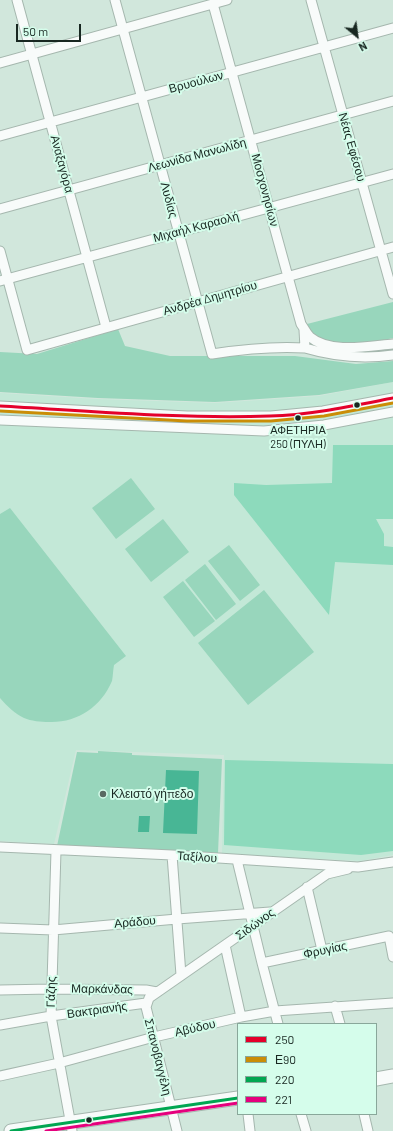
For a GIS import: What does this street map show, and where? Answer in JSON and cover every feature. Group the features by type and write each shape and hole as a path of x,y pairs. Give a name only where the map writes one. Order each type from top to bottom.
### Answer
{"street":[{"name":"Αναξαγόρα","path":"17,0 106,327"},
{"name":"Λυδίας","path":"115,0 212,354 256,348 305,348"},
{"path":"0,64 227,0"},
{"name":"Νέας Εφέσου","path":"311,0 393,294"},
{"name":"Μοσχονησίων","path":"213,4 301,324 304,330 305,348"},
{"name":"Βρυούλων","path":"0,136 393,28"},
{"name":"Λεωνίδα Μανωλίδη","path":"0,209 393,102"},
{"name":"Μιχαήλ Καραολή","path":"4,280 393,174"},
{"name":"Ανδρέα Δημητρίου","path":"4,280 27,350 393,247"},
{"path":"0,251 4,280"},
{"path":"304,330 309,336 322,344 343,348 393,344"},
{"path":"305,348 317,352 338,355 393,355"},
{"path":"0,406 187,416 272,416 323,411 393,398"},
{"path":"0,420 264,431 324,425 393,412"},
{"name":"Ταξίλου","path":"0,847 56,851 172,855 358,867 393,862"},
{"name":"Γάζης","path":"56,851 51,1016 72,1127"},
{"path":"172,855 181,975"},
{"path":"237,860 278,1023"},
{"name":"Σιδώνος","path":"146,1005 148,998 307,887 327,874 358,867"},
{"path":"307,887 322,950"},
{"name":"Αράδου","path":"0,928 53,930 270,912"},
{"name":"Φρυγίας","path":"262,963 389,936 393,957"},
{"path":"225,945 241,1017"},
{"name":"Μαρκάνδας","path":"0,990 146,990 157,992"},
{"name":"Αβύδου","path":"0,1076 59,1063 154,1037 241,1017 275,1011 393,1003"},
{"name":"Βακτριανής","path":"0,1025 51,1016 146,1005"},
{"name":"Σπανοβαγγέλη","path":"146,1005 177,1131"},
{"path":"335,1006 340,1023"},
{"path":"377,1079 393,1076"},
{"path":"11,1131 72,1127 171,1108 237,1098"},
{"path":"248,1115 250,1131"},
{"path":"301,1115 306,1131"},
{"path":"364,1115 368,1131"}],"shaded area":[{"path":"393,302 393,338 362,344 339,344 330,342 316,335 310,330 307,324"},
{"path":"118,329 125,346 170,356 295,356 356,364 393,361 393,382 319,395 215,402 98,398 0,392 0,352 37,354"},
{"path":"393,382 393,855 360,861 222,854 224,755 76,750 54,844 0,841 0,393 97,399 215,403 319,396"},
{"path":"333,445 393,445 393,519 376,519 384,534 384,546 393,547 393,565 335,562 329,615 234,495 234,483 266,485 332,483"},
{"path":"131,478 155,509 116,539 92,508"},
{"path":"10,508 126,656 114,665 112,681 95,706 87,712 69,720 49,722 27,719 14,712 0,698 0,514"},
{"path":"163,519 189,552 151,582 125,549"},
{"path":"229,545 260,585 240,601 208,561"},
{"path":"205,564 236,604 216,620 185,580"},
{"path":"183,581 215,621 194,637 163,597"},
{"path":"264,590 314,652 248,705 198,643"},
{"path":"98,751 132,753 132,755 222,759 218,853 57,846 77,752 98,753"},
{"path":"225,760 393,764 393,851 361,855 224,845"},
{"path":"166,770 199,771 197,834 163,833"},
{"path":"139,816 150,816 149,832 138,832"}],"transit line":[{"name":"250","path":"0,406 101,412 236,417 316,412 393,398"},
{"name":"Ε90","path":"0,411 187,421 271,421 324,416 393,403"},
{"name":"220","path":"11,1131 237,1098"},
{"name":"221","path":"46,1131 237,1103"}],"place":[{"name":"ΑΦΕΤΗΡΙΑ 250 (ΠΥΛΗ)","path":"298,418"},
{"name":"Κλειστό γήπεδο","path":"103,794"}]}
